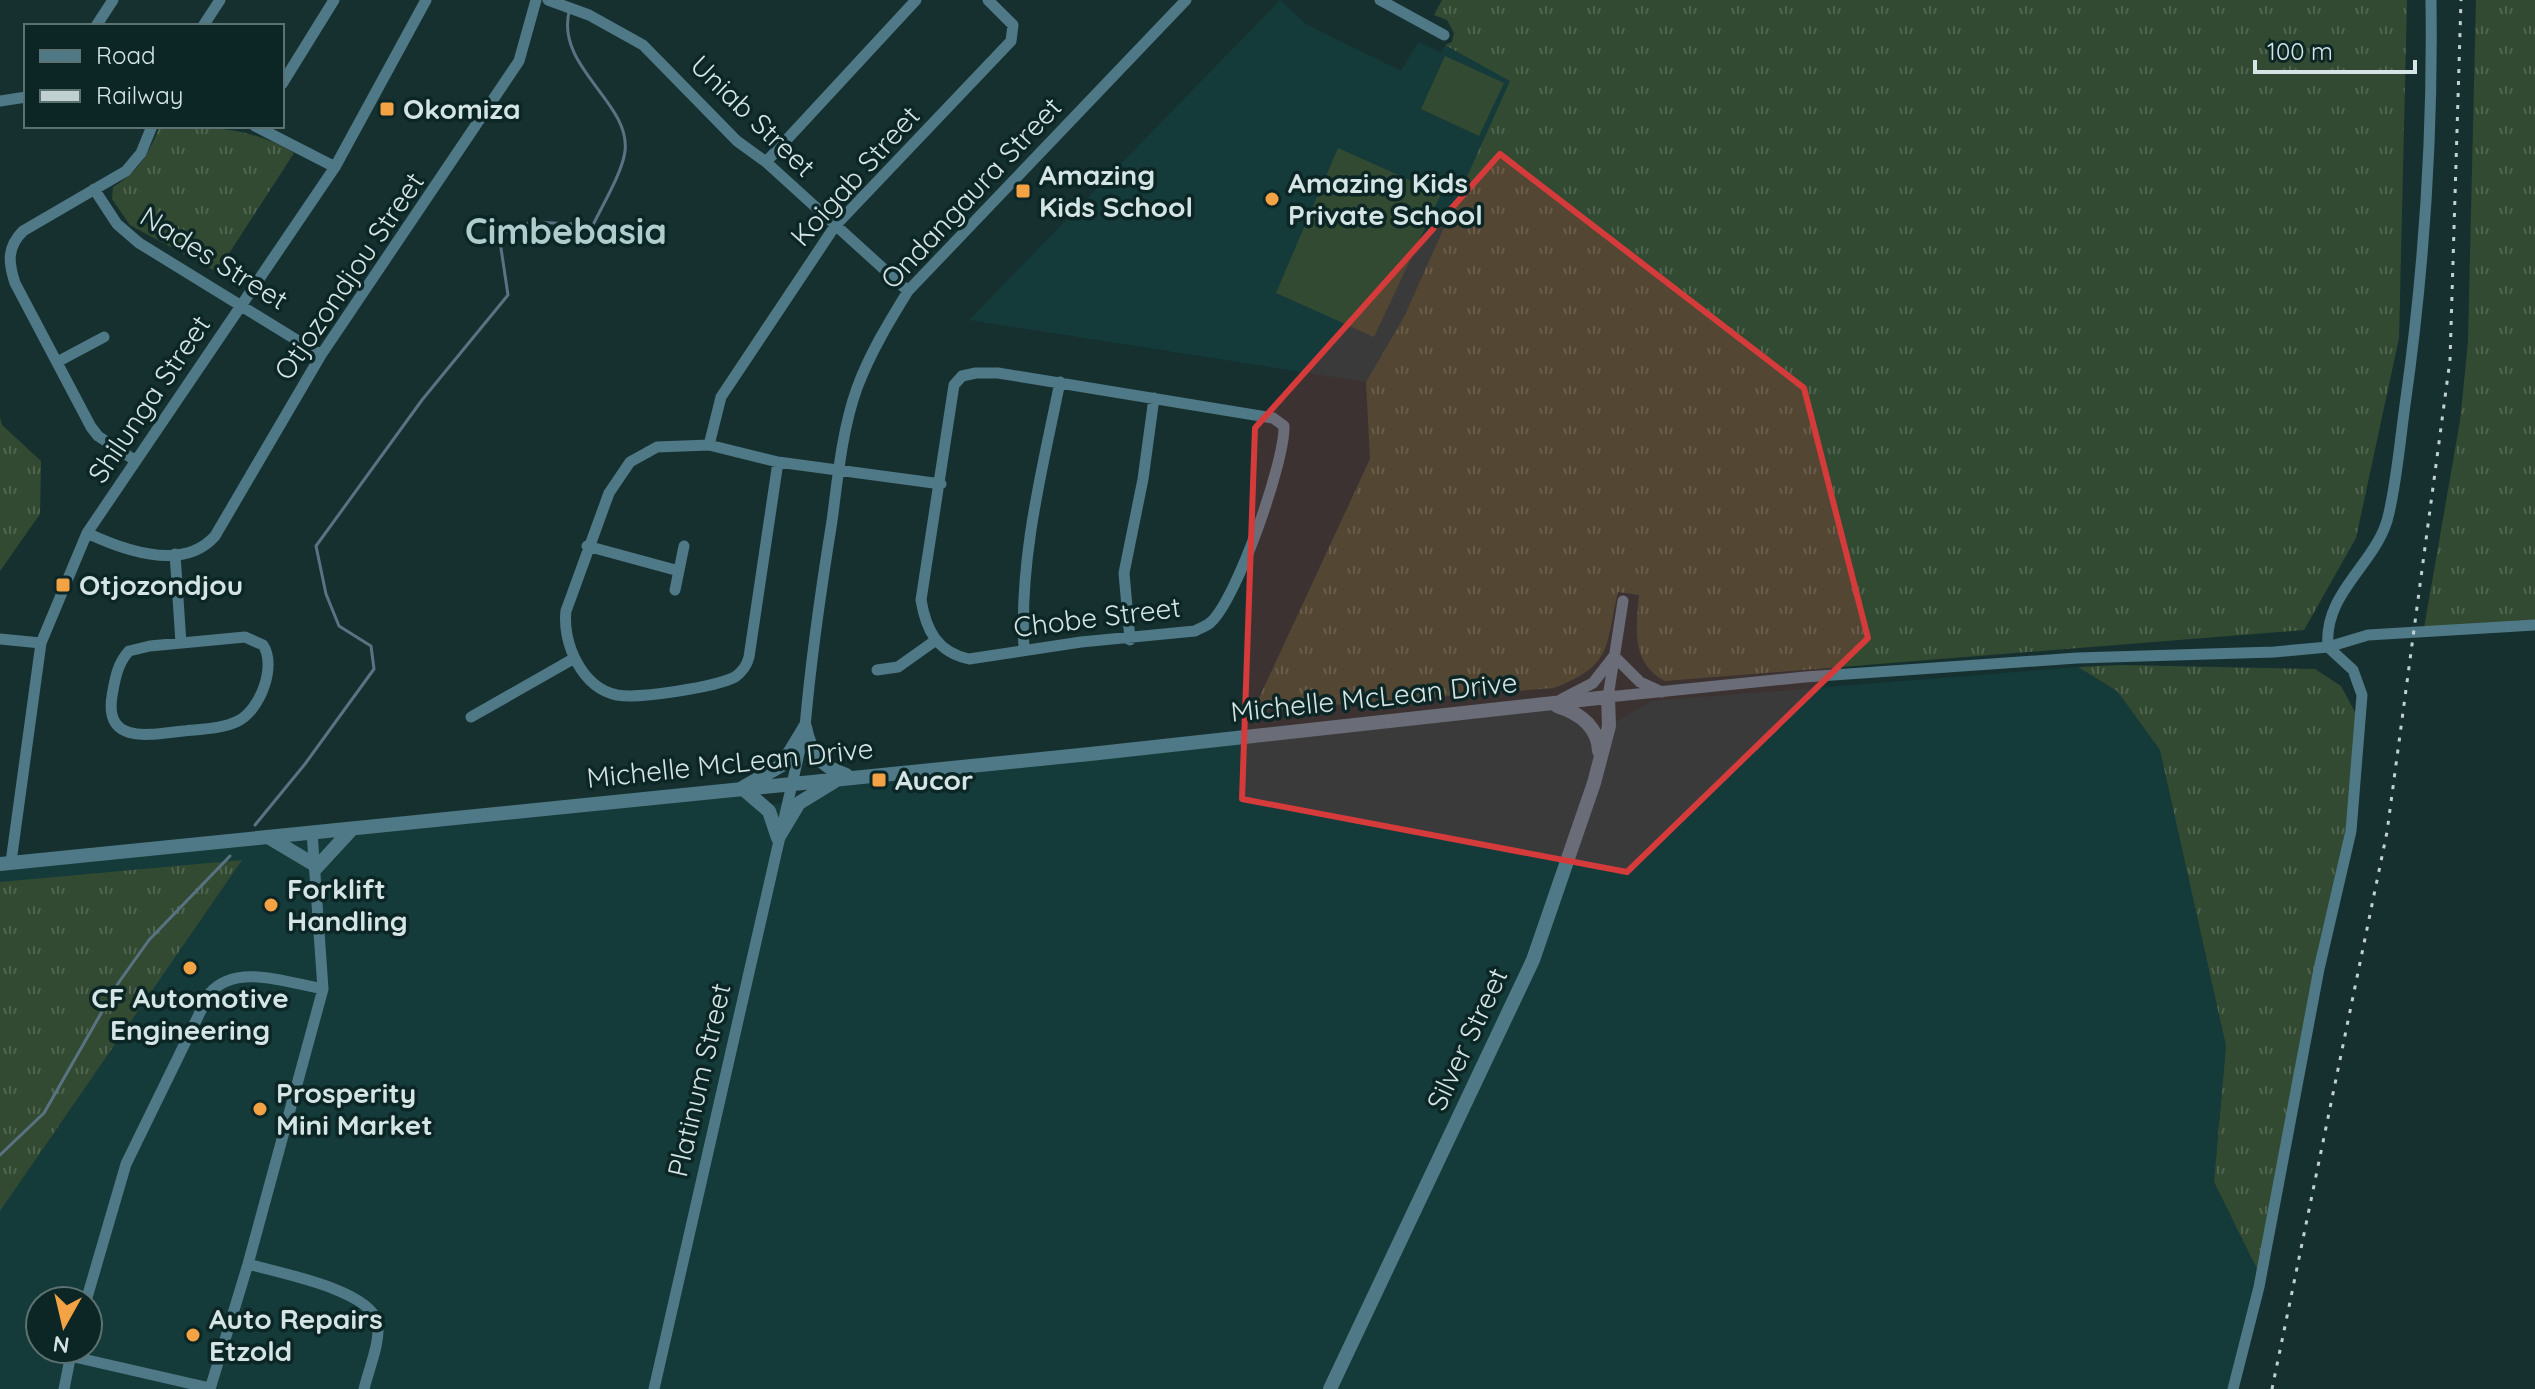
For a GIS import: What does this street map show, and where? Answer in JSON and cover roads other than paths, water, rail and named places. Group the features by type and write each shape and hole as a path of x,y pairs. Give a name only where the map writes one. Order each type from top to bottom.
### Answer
{"street":[{"path":"97,24 113,0"},
{"path":"204,24 220,0"},
{"path":"284,81 334,0"},
{"name":"Shilunga Street","path":"5,863 41,643 87,533 335,167 426,0"},
{"name":"Otjozondjou Street","path":"175,554 195,550 215,536 321,355 519,61 536,0"},
{"name":"Uniab Street","path":"548,0 589,15 643,45 717,123 751,154 766,162 908,291"},
{"path":"766,162 916,0"},
{"name":"Koigab Street","path":"709,445 721,397 835,226 1011,41 1013,25 988,0"},
{"name":"Ondangaura Street","path":"793,782 805,727 811,662 847,424 857,388 882,332 908,291 1186,0"},
{"path":"1380,0 1444,35"},
{"path":"2233,1389 2259,1287 2319,969 2351,831 2362,695 2353,670 2328,647 2327,634 2334,606 2379,542 2389,516 2411,356 2428,183 2431,0"},
{"path":"0,101 24,97"},
{"path":"136,461 98,436 15,283 10,250 23,231 132,165 151,128"},
{"path":"262,128 335,167"},
{"name":"Nades Street","path":"94,189 128,235 321,355"},
{"path":"59,361 104,337"},
{"name":"Chobe Street","path":"998,373 1060,382 1273,418 1284,426 1284,437 1255,534 1219,611 1210,623 1195,631 1024,649 969,659 959,657 928,631 921,600 954,385 962,376 998,373"},
{"path":"1024,649 1022,591 1041,466 1060,382"},
{"path":"1130,640 1124,573 1143,479 1154,398"},
{"path":"778,462 749,657 738,675 719,683 618,695 598,686 573,659 564,625 587,546 609,493 630,462 657,447 709,445 778,462 941,484"},
{"path":"87,533 128,552 175,554 181,643"},
{"path":"587,546 679,571"},
{"path":"675,590 684,546"},
{"path":"1623,601 1608,697 1805,677 2077,658 2328,647 2368,635 2535,625"},
{"path":"245,637 263,645 268,668 255,705 240,720 216,727 145,735 123,730 111,710 120,662 134,649 181,643 245,637"},
{"path":"0,639 41,643"},
{"path":"877,670 898,667 936,640"},
{"path":"1614,656 1640,682 1665,693"},
{"path":"1551,704 1593,683 1614,656"},
{"path":"471,717 573,659"},
{"name":"Michelle McLean Drive","path":"5,863 1106,752 1608,697"},
{"name":"Silver Street","path":"1330,1389 1533,960 1609,726 1608,697"},
{"path":"1551,704 1572,711 1593,729 1598,739 1599,759"},
{"path":"805,727 808,743 822,762 848,776"},
{"path":"778,838 769,811 742,788 782,765 805,727"},
{"path":"778,838 799,803 825,784 848,776"},
{"name":"Platinum Street","path":"654,1389 793,782"},
{"path":"316,866 352,829"},
{"path":"104,1361 210,1388 248,1264 323,989 312,832"},
{"path":"268,837 316,866"},
{"path":"91,1285 126,1164 217,983 239,976 323,989"},
{"path":"248,1264 340,1291 358,1298 370,1309 378,1322 364,1389"},
{"path":"64,1389 69,1365"}],"waterway":[{"path":"255,825 305,764 374,669 371,646 339,626 326,594 316,546 422,400 508,295 499,235 532,222 593,225 620,168 625,151 624,134 617,117 573,51 568,32 569,12"},
{"path":"0,1155 44,1113 119,982 149,940 230,856"}],"railway":[{"path":"2272,1389 2387,832 2450,360 2461,0"}],"place":[{"name":"Okomiza","path":"387,109"},
{"name":"Amazing Kids School","path":"1023,191"},
{"name":"Amazing Kids Private School","path":"1272,199"},
{"name":"Otjozondjou","path":"63,585"},
{"name":"Aucor","path":"879,780"},
{"name":"Forklift Handling","path":"271,905"},
{"name":"CF Automotive Engineering","path":"190,968"},
{"name":"Prosperity Mini Market","path":"260,1109"},
{"name":"Auto Repairs Etzold","path":"193,1335"}],"district":[{"name":"Cimbebasia","path":"566,231"}]}
